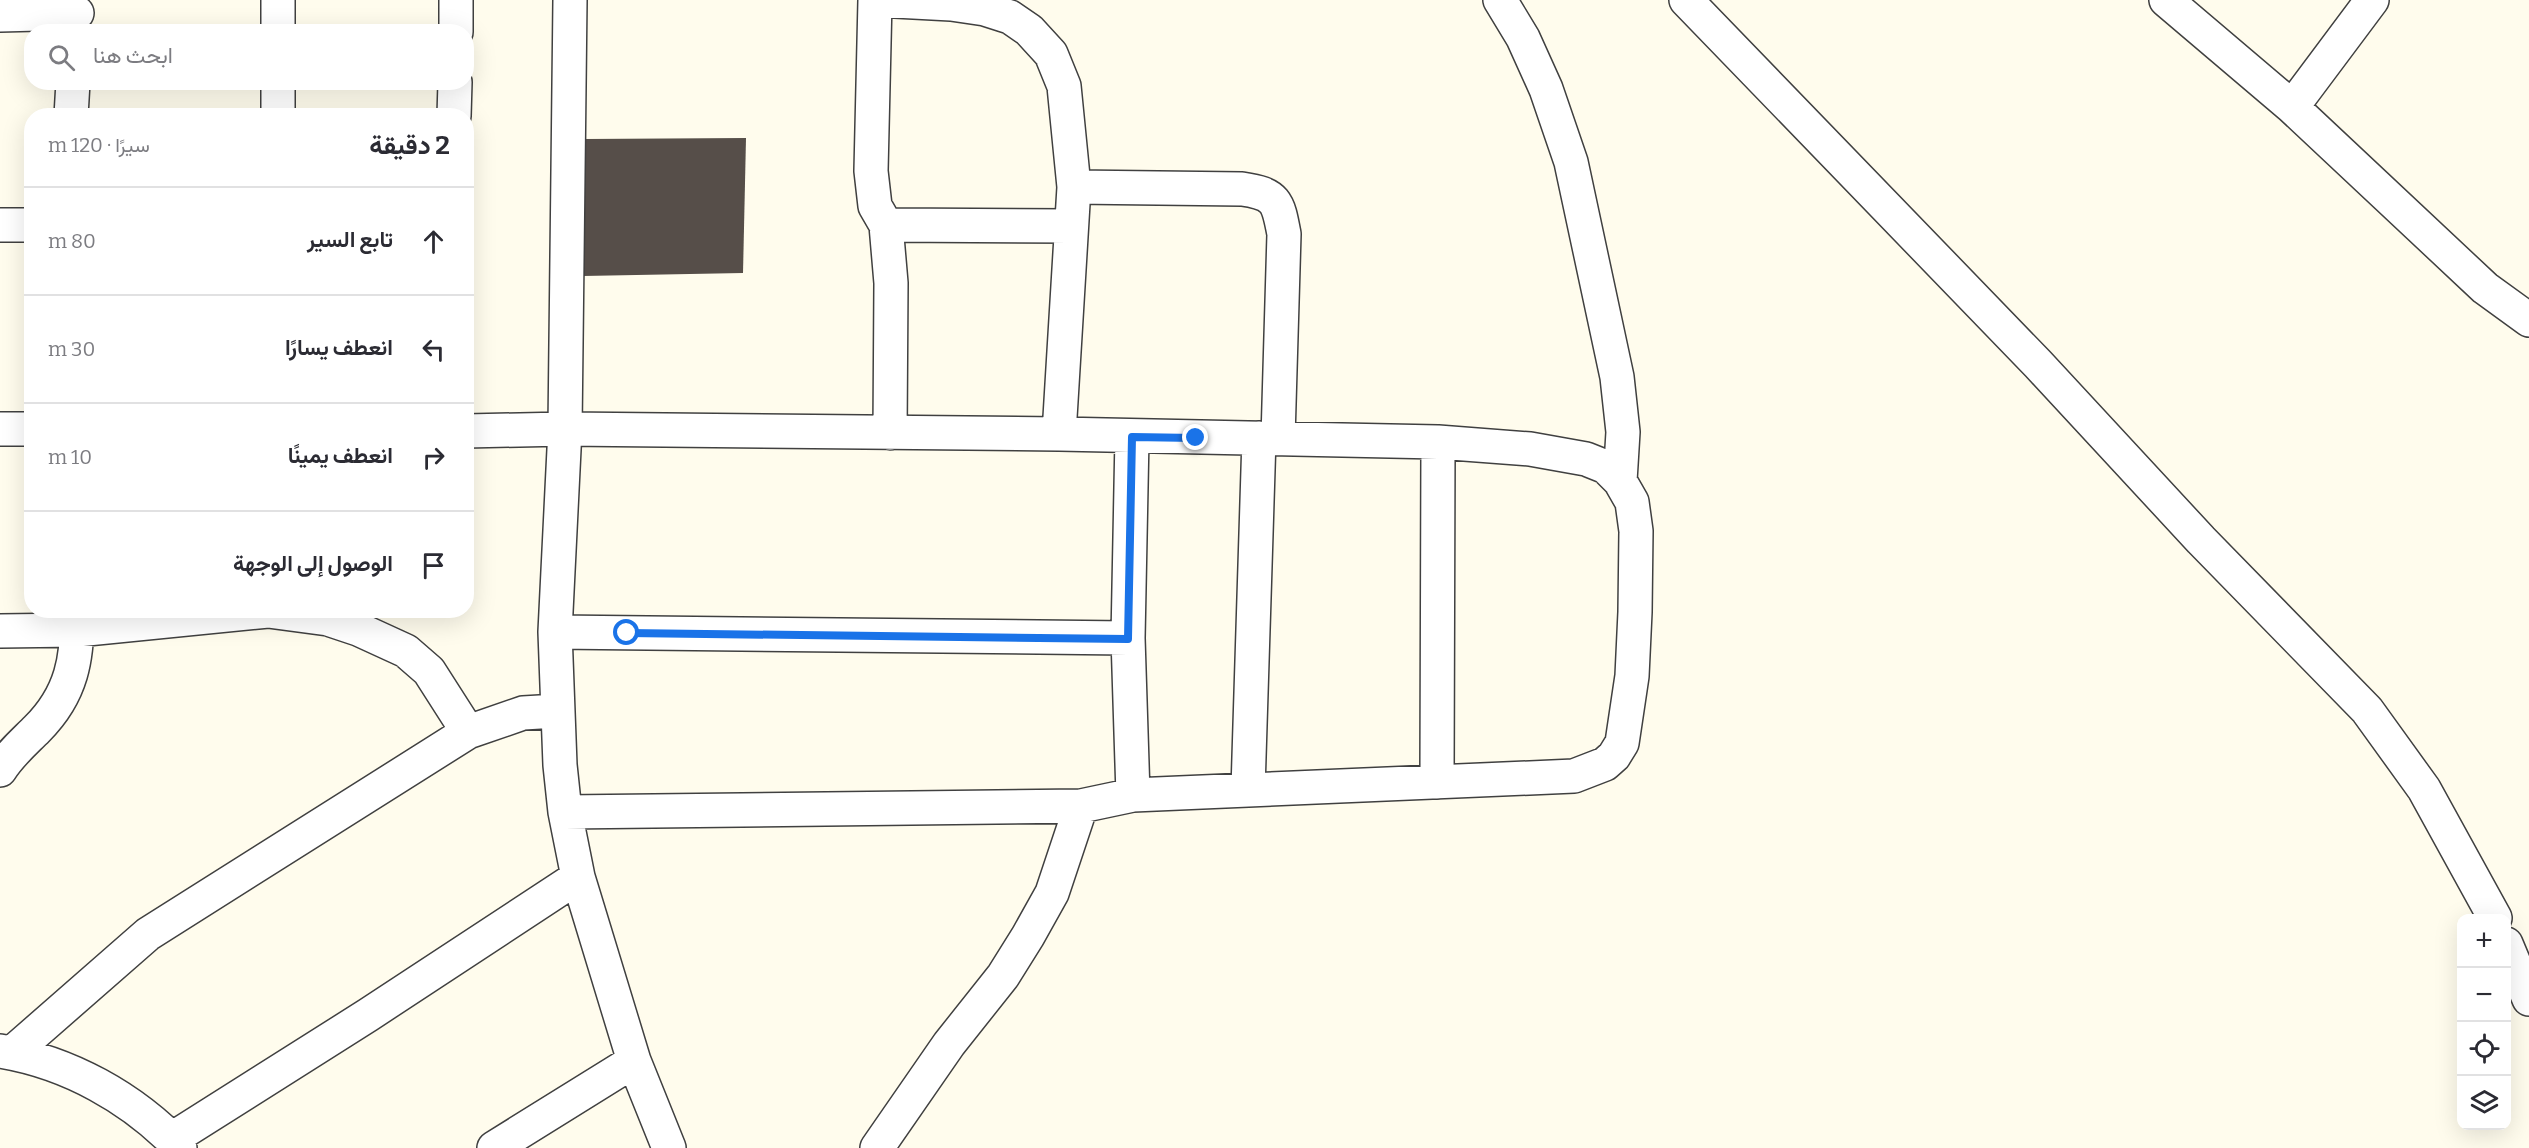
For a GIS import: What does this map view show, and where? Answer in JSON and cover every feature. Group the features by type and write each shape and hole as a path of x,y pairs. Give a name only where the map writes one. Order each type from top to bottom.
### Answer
{"street":[{"path":"278,0 278,24"},
{"path":"456,0 456,24"},
{"path":"570,0 565,429 555,632 557,711 565,812 578,876 634,1060 669,1148"},
{"path":"890,433 891,295 886,225 875,207 871,171 875,0 951,4 986,9 1010,8 1050,54 1064,86 1074,187 1059,434"},
{"path":"1500,0 1523,38 1546,89 1570,162 1617,377 1623,432 1620,481"},
{"path":"1686,0 2038,364 2201,540 2367,710 2424,789 2493,914"},
{"path":"2166,0 2292,107 2486,288 2529,320"},
{"path":"2292,107 2372,0"},
{"path":"0,15 77,15"},
{"path":"71,108 73,90"},
{"path":"278,90 278,108"},
{"path":"454,108 455,90"},
{"path":"1074,187 1242,189 1264,193 1275,200 1279,209 1284,234 1268,438 1248,789"},
{"path":"0,225 24,225"},
{"path":"886,225 1071,226"},
{"path":"0,429 24,429"},
{"path":"474,431 565,429 1059,434 1438,442 1530,449 1586,459 1606,466 1620,481 1632,501 1636,531 1635,612 1632,676 1622,743 1614,756 1605,764 1574,776 1133,795 1081,806 565,812"},
{"path":"1132,437 1128,639 1133,795"},
{"path":"1437,782 1438,442"},
{"path":"0,631 77,620 119,618"},
{"path":"320,618 358,629 406,651 429,671 468,732"},
{"path":"0,770 8,757 39,728 64,695 74,657 77,620"},
{"path":"555,632 1128,639"},
{"path":"6,1052 148,934 468,732 523,713 557,711"},
{"path":"877,1148 949,1044 1003,975 1028,936 1052,893 1081,806"},
{"path":"6,1052 60,1066 97,1084 176,1144 578,876"},
{"path":"2511,956 2529,999"},
{"path":"494,1148 634,1060"}],"building":[{"path":"746,138 743,273 583,276 585,139"}],"route":[{"path":"627,633 1128,639 1132,437 1196,438"}]}
